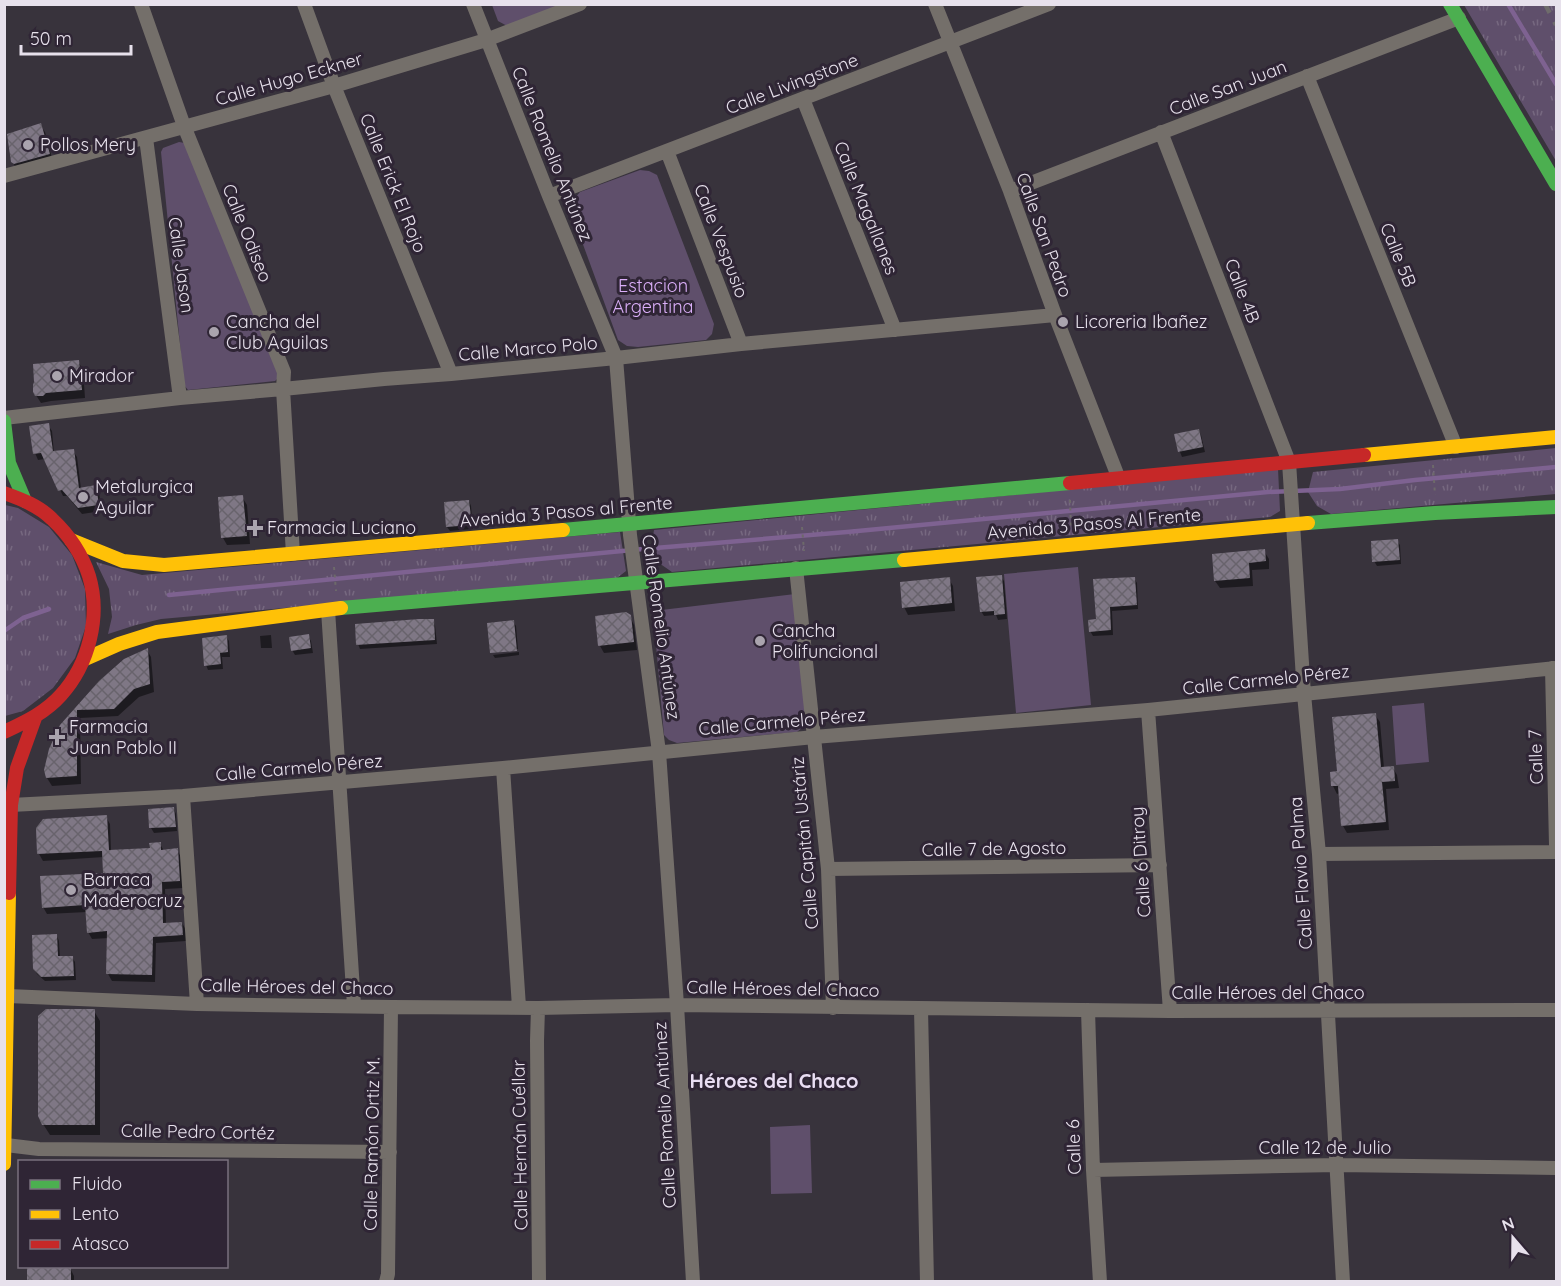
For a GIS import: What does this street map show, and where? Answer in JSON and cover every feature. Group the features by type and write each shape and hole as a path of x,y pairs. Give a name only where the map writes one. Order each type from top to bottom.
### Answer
{"main road":[{"path":"1450,4 1557,184"},
{"path":"4,419 9,464 25,501"},
{"path":"1068,491 1119,479 1289,469 1456,447 1557,437"},
{"name":"Avenida 3 Pasos al Frente","path":"71,540 123,561 164,565 629,529 1068,491"},
{"path":"4,493 25,501 50,518 71,540 83,561 91,585 94,622 85,659 65,692 35,718 4,732"},
{"name":"Avenida 3 Pasos Al Frente","path":"635,575 796,568 1294,524 1436,513 1555,509"},
{"path":"85,659 119,644 157,632 635,575"},
{"path":"4,1164 11,805 17,768 35,718"}],"street":[{"name":"Calle Odiseo","path":"141,4 184,126 284,372 283,389 293,554"},
{"name":"Calle Erick El Rojo","path":"304,4 334,86 451,374"},
{"name":"Calle Romelio Antúnez","path":"473,4 616,358 629,529 659,752 693,1281"},
{"name":"Calle Hugo Eckner","path":"4,176 334,86 486,40 580,4"},
{"name":"Calle San Pedro","path":"935,4 1010,191 1054,315 1119,479"},
{"name":"Calle Livingstone","path":"549,196 1049,4"},
{"name":"Calle San Juan","path":"1010,191 1458,18"},
{"name":"Calle 5B","path":"1307,76 1456,447"},
{"name":"Calle Magallanes","path":"804,99 896,330"},
{"name":"Calle 4B","path":"1161,132 1289,469"},
{"name":"Calle Jason","path":"146,138 180,398"},
{"name":"Calle Vespusio","path":"667,151 741,344"},
{"name":"Calle Marco Polo","path":"4,419 180,398 1054,315"},
{"name":"Calle Flavio Palma","path":"1289,469 1304,694 1319,854 1343,1281"},
{"name":"Calle Capitán Ustáriz","path":"796,568 828,869 833,1008"},
{"path":"328,610 354,1005"},
{"name":"Calle Carmelo Pérez","path":"11,805 183,796 503,768 814,736 1148,710 1554,668"},
{"name":"Calle 7","path":"1554,668 1557,845"},
{"name":"Calle 6 Ditroy","path":"1148,710 1170,1011"},
{"path":"503,768 519,1007"},
{"path":"183,796 197,1004"},
{"path":"1319,854 1557,852"},
{"name":"Calle 7 de Agosto","path":"828,869 1160,865"},
{"name":"Calle Héroes del Chaco","path":"8,996 197,1004 391,1007 538,1008 676,1005 1170,1011 1557,1010"},
{"name":"Calle Ramón Ortiz M.","path":"386,1281 388,1274 391,1007"},
{"name":"Calle Hernán Cuéllar","path":"538,1008 539,1281"},
{"path":"921,1009 927,1281"},
{"name":"Calle 6","path":"1088,1010 1093,1170 1100,1281"},
{"name":"Calle Pedro Cortéz","path":"6,1145 39,1149 390,1152"},
{"name":"Calle 12 de Julio","path":"1093,1170 1337,1165 1557,1168"}],"path":[{"path":"1433,468 1434,491"},
{"path":"1068,491 1071,516"},
{"path":"802,528 803,539"},
{"path":"334,565 336,593"}],"green space":[{"path":"492,5 576,5 509,27 498,21"},
{"path":"1464,5 1556,5 1556,161"},
{"path":"179,142 185,143 278,370 278,378 275,381 188,390 184,385 161,152 163,148"},
{"name":"Estacion Argentina","path":"640,170 657,175 714,324 712,334 706,340 638,347 627,346 618,340 570,209 580,192"},
{"path":"1556,448 1556,494 1331,514 1317,506 1308,492 1313,472"},
{"path":"1278,469 1280,511 1270,517 672,572 659,563 652,543 654,530"},
{"path":"5,505 18,508 49,527 72,555 85,589 86,626 75,658 53,688 23,711 5,716"},
{"path":"620,532 626,571 617,578 161,619 108,634 112,617 109,589 96,562 142,575"},
{"path":"1078,567 1091,705 1016,713 1004,574"},
{"path":"795,594 806,721 803,727 797,732 677,743 669,740 664,735 653,611"},
{"path":"1424,703 1429,762 1396,765 1392,706"},
{"path":"810,1125 812,1193 771,1194 770,1127"}],"building":[{"name":"Pollos Mery","path":"41,123 50,154 14,164 11,162 7,134"},
{"name":"Mirador","path":"79,360 82,390 35,396 33,364"},
{"path":"49,423 53,451 74,449 79,488 96,485 99,505 78,508 62,490 58,491 41,453 33,454 29,426"},
{"path":"1199,429 1203,447 1178,452 1174,434"},
{"path":"243,495 247,536 221,538 218,497"},
{"path":"469,500 472,525 446,527 444,502"},
{"path":"1398,539 1400,560 1372,562 1371,541"},
{"path":"1265,549 1266,561 1249,563 1250,578 1214,581 1212,554"},
{"path":"1002,575 1005,614 994,615 994,611 980,612 976,577"},
{"path":"950,577 952,603 902,608 900,582"},
{"path":"1135,577 1137,605 1110,607 1111,630 1089,632 1088,620 1096,619 1093,579"},
{"path":"626,612 631,615 634,642 598,646 595,616"},
{"path":"434,619 435,640 356,645 355,624"},
{"path":"514,620 517,651 490,653 487,623"},
{"path":"309,634 311,648 291,651 289,637"},
{"path":"227,635 228,652 220,653 221,664 204,666 202,638"},
{"path":"148,648 150,684 134,689 114,709 77,710 77,776 46,778 44,770 49,749 60,725 99,681 124,659"},
{"path":"1376,713 1381,767 1394,766 1395,781 1382,782 1386,822 1341,826 1338,786 1331,786 1330,772 1337,771 1332,717"},
{"path":"174,807 176,827 149,828 148,809"},
{"path":"107,815 109,850 150,848 149,843 161,842 161,850 178,848 180,881 162,882 163,923 182,922 183,935 153,937 152,975 106,974 107,931 87,933 85,905 42,908 40,876 103,873 102,851 37,854 36,828 43,819"},
{"path":"57,934 58,956 73,956 74,976 41,977 33,969 32,935"},
{"path":"46,1009 95,1009 95,1125 42,1125 38,1116 38,1016"},
{"path":"27,1268 71,1268 71,1281 27,1281"}],"waterway":[{"path":"1508,4 1556,84"},
{"path":"169,595 643,549 1268,492 1340,489 1556,467"},
{"path":"4,631 23,618 49,609"}],"railway":[{"path":"1545,4 1556,25"}],"traffic: fast":[{"path":"1450,4 1556,184"},
{"path":"4,421 9,463 25,501"},
{"path":"563,530 1070,483"},
{"path":"1308,523 1435,513 1556,507"},
{"path":"341,608 904,560"}],"traffic: slow":[{"path":"1364,455 1556,437"},
{"path":"904,560 1308,523"},
{"path":"71,540 123,561 164,565 563,530"},
{"path":"85,659 119,644 157,632 341,608"},
{"path":"4,1164 9,893"}],"traffic: jam":[{"path":"1070,483 1364,455"},
{"path":"4,493 23,500 47,514 69,538 83,560 89,576 94,607 90,639 71,683 48,707 4,732"},
{"path":"9,893 11,805 17,768 35,718"}],"place":[{"name":"Pollos Mery","path":"28,145"},
{"name":"Licoreria Ibañez","path":"1063,322"},
{"name":"Cancha del Club Aguilas","path":"214,332"},
{"name":"Mirador","path":"57,376"},
{"name":"Metalurgica Aguilar","path":"83,497"},
{"name":"Farmacia Luciano","path":"255,528"},
{"name":"Cancha Polifuncional","path":"760,641"},
{"name":"Farmacia Juan Pablo II","path":"57,737"},
{"name":"Barraca Maderocruz","path":"71,890"}],"district":[{"name":"Héroes del Chaco","path":"774,1081"}]}
